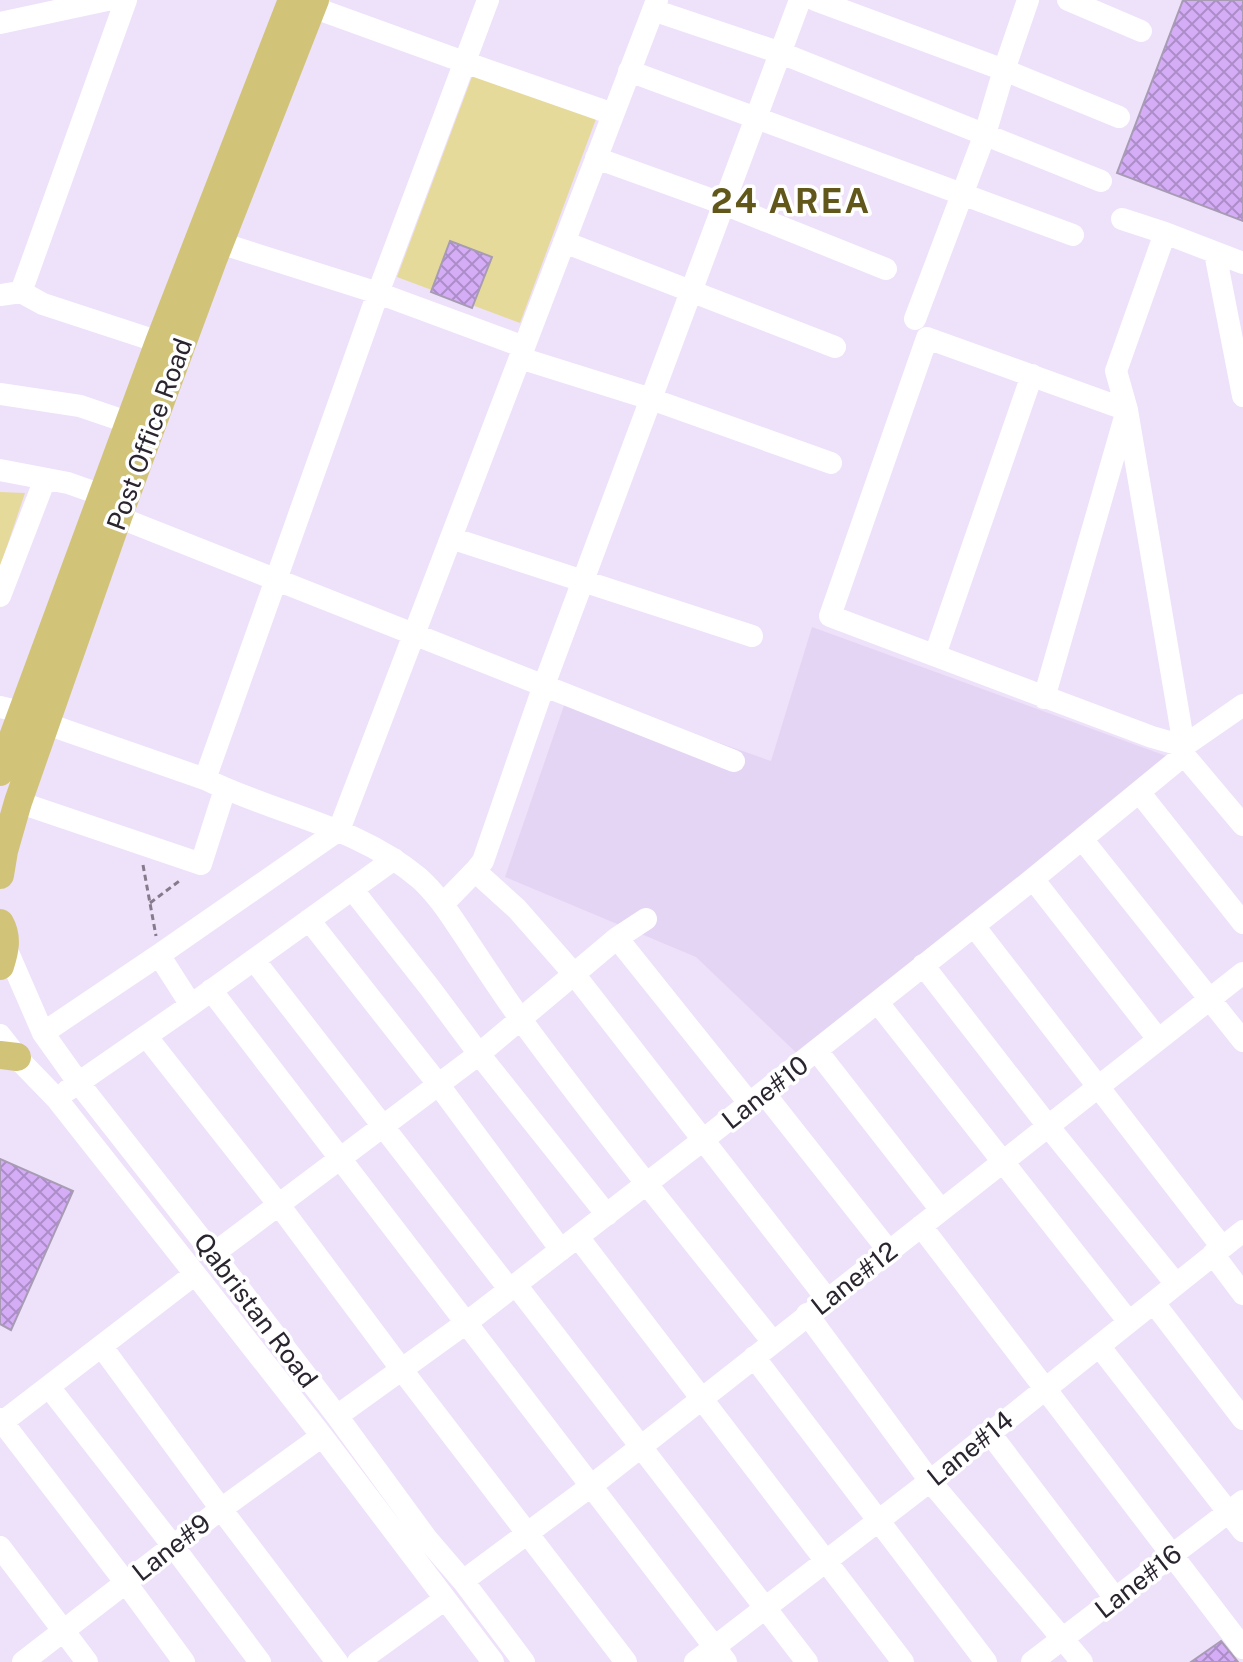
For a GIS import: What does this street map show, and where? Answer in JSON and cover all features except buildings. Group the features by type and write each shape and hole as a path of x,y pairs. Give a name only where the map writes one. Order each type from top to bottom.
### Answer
{"main road":[{"name":"Post Office Road","path":"0,772 110,506 306,2"},
{"name":"Post Office Road","path":"110,506 130,423 159,342 209,252"},
{"name":"Post Office Road","path":"0,875 18,802 22,714"}],"street":[{"path":"0,23 24,9 107,0"},
{"path":"126,0 10,294 159,342"},
{"path":"18,802 201,864 215,784 276,579 378,293 488,0"},
{"path":"443,904 483,861 544,685 800,0"},
{"path":"815,0 1004,70 1119,117"},
{"path":"915,319 985,134 1028,0"},
{"path":"1068,0 1141,31"},
{"path":"306,2 613,114"},
{"path":"43,1033 339,830 655,5 1101,181"},
{"path":"629,71 1073,235"},
{"path":"596,158 724,204 886,269"},
{"path":"1122,219 1243,263"},
{"path":"1165,233 1116,371 1127,410 1184,750 1243,825"},
{"path":"564,242 835,347"},
{"path":"209,252 378,293 522,352 831,463"},
{"path":"1215,253 1243,396"},
{"path":"1127,410 927,338 830,616 1184,750"},
{"path":"935,655 1032,375"},
{"path":"0,394 80,406 130,423"},
{"path":"1044,698 1127,410"},
{"path":"0,470 68,483 110,506 276,579 734,761"},
{"path":"0,596 45,479"},
{"path":"451,538 752,636"},
{"name":"Lane#10","path":"337,1416 466,1323 817,1051 1033,879 1139,792 1184,750 1243,705"},
{"path":"22,714 339,830 394,859 421,879 443,904 521,1019 773,1342"},
{"path":"1139,792 1243,923"},
{"path":"1082,839 1243,1041"},
{"path":"56,1098 394,859"},
{"path":"475,871 517,909 574,974 827,1299"},
{"path":"1033,879 1158,1039"},
{"path":"352,889 607,1215"},
{"path":"213,1254 479,1054 617,938 646,919"},
{"path":"309,920 438,1084 701,1398 903,1662"},
{"path":"974,926 1218,1250 1243,1294"},
{"path":"617,938 888,1250"},
{"name":"Qabristan Road","path":"2,946 43,1033 337,1416 418,1545 445,1599 493,1662"},
{"path":"159,955 191,1005"},
{"path":"254,960 641,1446 807,1662"},
{"path":"923,965 1176,1284"},
{"name":"Lane#12","path":"463,1581 591,1486 1243,973"},
{"path":"211,990 721,1655"},
{"path":"878,1003 1129,1322"},
{"path":"146,1036 279,1205 626,1662"},
{"name":"Qabristan Road","path":"6,1049 56,1098 322,1436 418,1545 463,1581 524,1662"},
{"path":"817,1051 941,1210"},
{"path":"921,1226 1243,1648"},
{"name":"Lane#14","path":"695,1662 721,1655 766,1608 1243,1231"},
{"path":"184,1662 1,1422 195,1274"},
{"path":"1154,1303 1243,1419"},
{"path":"807,1314 930,1481 1082,1662"},
{"path":"1099,1346 1236,1506 1243,1531"},
{"path":"102,1347 337,1662"},
{"path":"754,1357 986,1662"},
{"path":"49,1387 260,1662"},
{"path":"989,1432 1115,1598"},
{"name":"Lane#9","path":"23,1662 221,1509 322,1436"},
{"name":"Lane#16","path":"1032,1662 1236,1506"},
{"path":"0,1547 87,1662"},
{"path":"358,1662 445,1599"}],"path":[{"path":"139,842 159,955"},
{"path":"149,904 201,864"}],"shaded area":[{"path":"473,74 596,119 520,323 397,277"},
{"path":"0,492 25,493 0,567"},
{"path":"812,627 1169,757 807,1063 696,957 505,877 569,691 771,761"}],"district":[{"name":"24 AREA","path":"791,201"}]}
